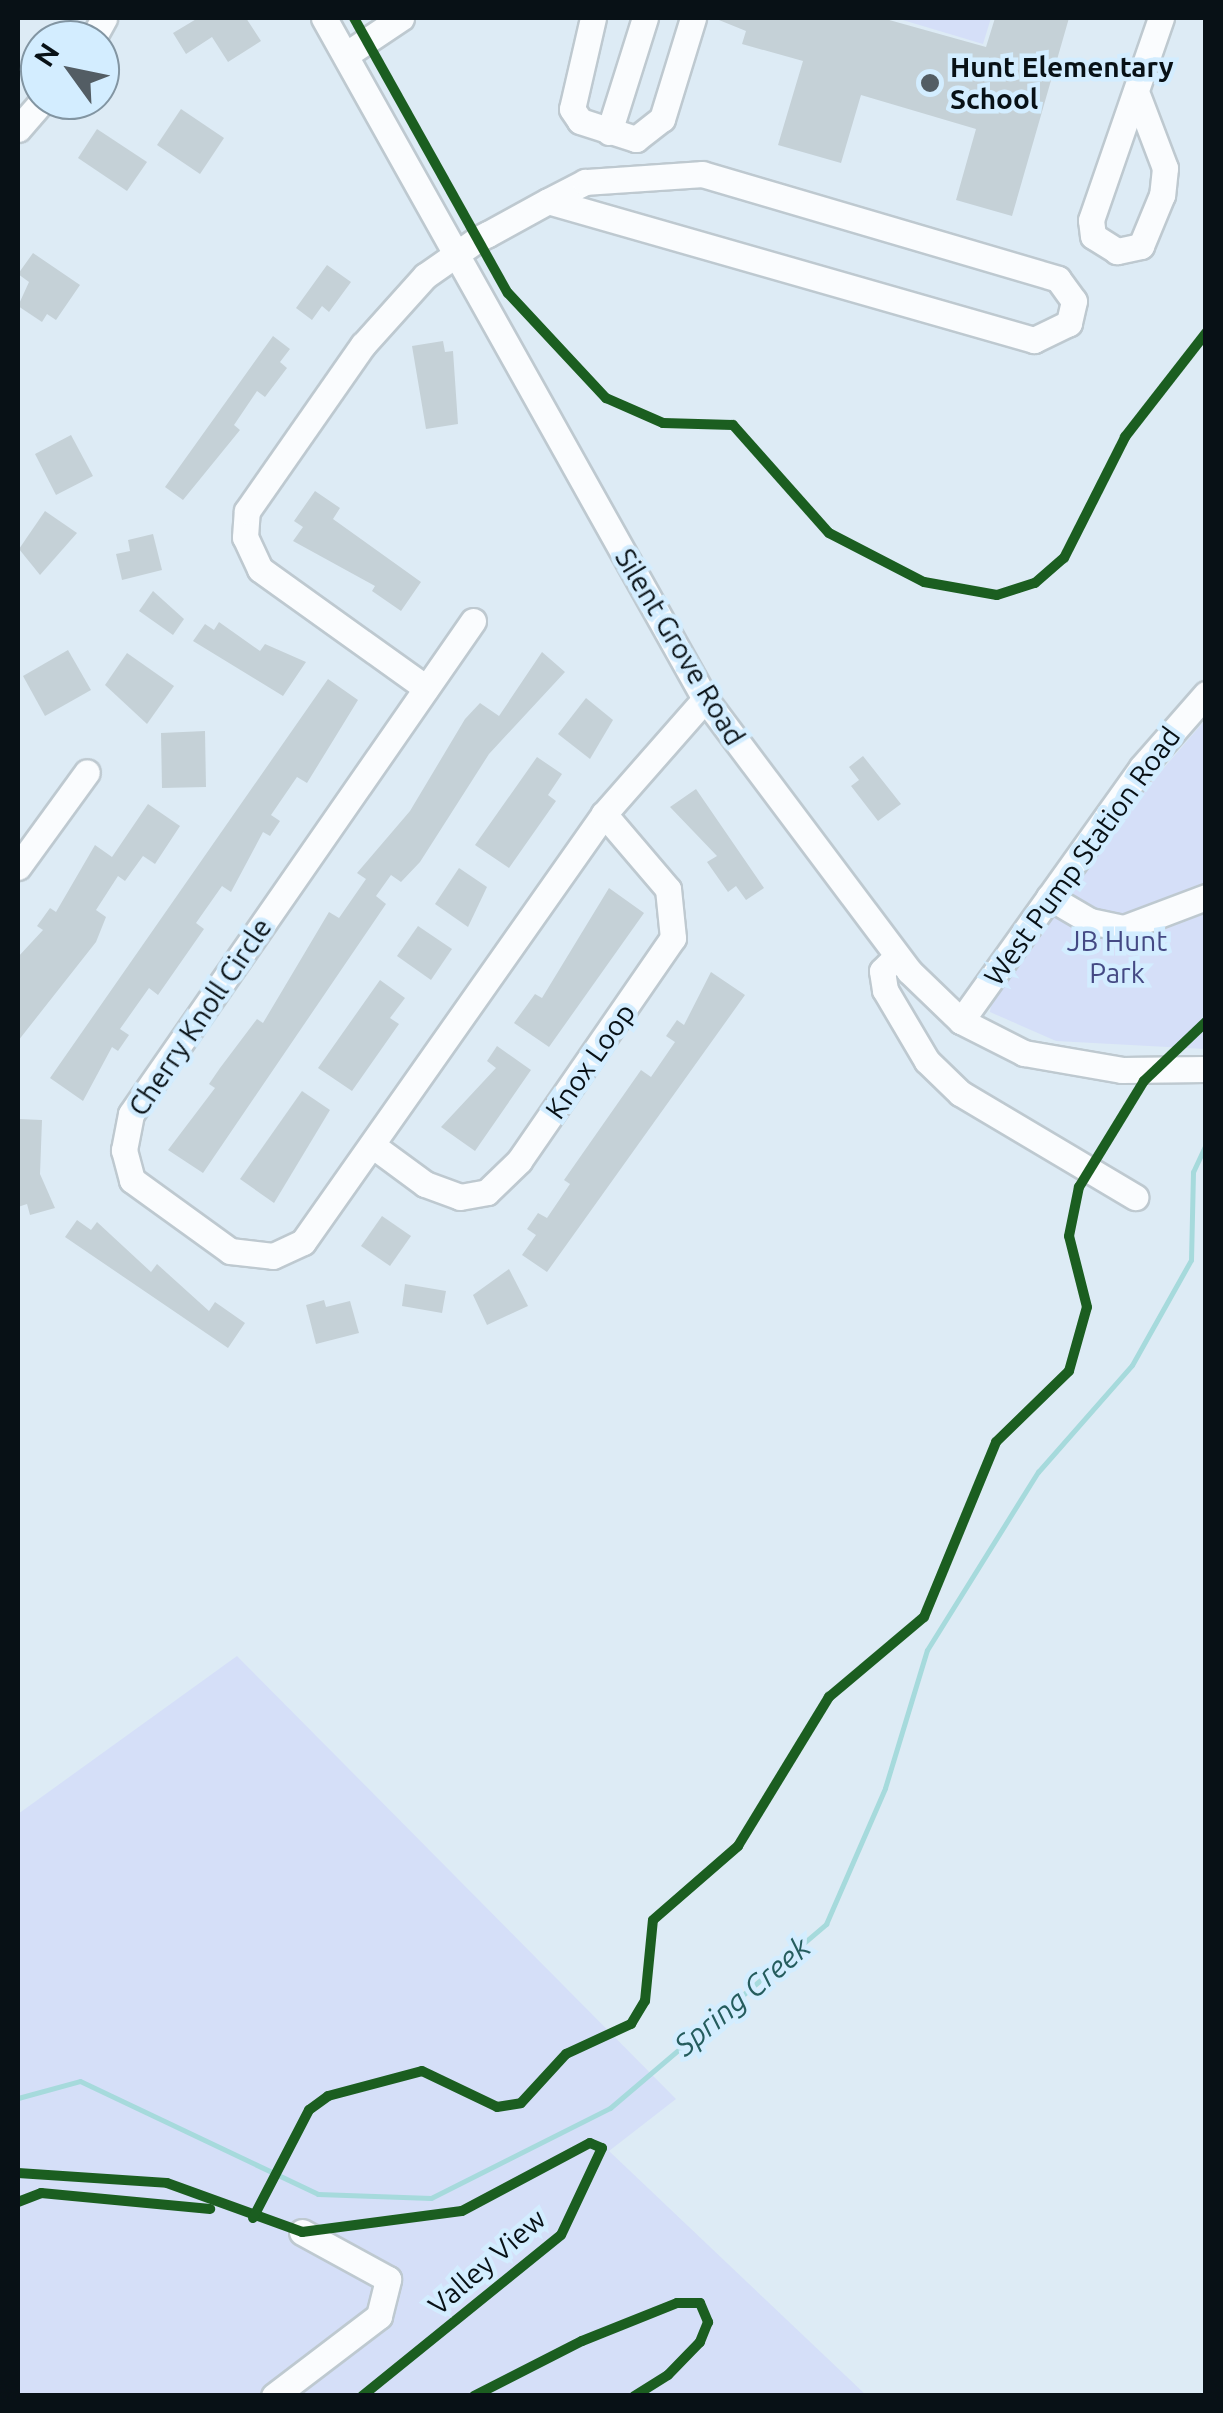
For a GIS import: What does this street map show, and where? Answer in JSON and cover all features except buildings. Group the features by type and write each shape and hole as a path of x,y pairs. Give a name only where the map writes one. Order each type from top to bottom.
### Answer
{"street":[{"name":"Silent Grove Road","path":"324,18 705,699 898,956 962,1021 1024,1053 1122,1070 1206,1068"},
{"path":"347,54 401,18"},
{"path":"593,18 572,109 580,121 636,138 662,118 693,18"},
{"path":"609,132 645,18"},
{"path":"1138,98 1165,168 1162,195 1141,246 1118,252 1092,236 1092,220 1111,146 1138,98 1161,18"},
{"path":"426,688 260,569 246,537 247,511 336,379 407,294 456,253 548,201 585,182 702,174 1058,279 1074,300 1069,323 1034,340 548,201"},
{"name":"Cherry Knoll Circle","path":"473,621 131,1114 124,1150 144,1192 252,1256 303,1242 604,814 705,699"},
{"name":"West Pump Station Road","path":"962,1021 1049,898 1206,694"},
{"path":"21,855 87,772"},
{"name":"Knox Loop","path":"372,1145 426,1184 460,1197 487,1192 520,1162 673,938 668,889 604,814"},
{"path":"1049,898 1090,921 1124,928 1206,897"},
{"path":"898,956 882,971 885,990 927,1061 960,1093 1135,1197"},
{"path":"274,2396 379,2316 388,2279 302,2232"}],"green space":[{"path":"896,18 991,18 983,44"},
{"name":"JB Hunt Park","path":"1205,720 1205,1049 1056,1041 990,1012 993,986 1050,901"},
{"path":"237,1656 676,2099 609,2151 866,2395 18,2395 18,1814"}],"waterway":[{"name":"Spring Creek","path":"18,2098 80,2081 318,2194 431,2198 610,2108 826,1924 885,1788 927,1650 1038,1472 1132,1365 1191,1260 1193,1172 1206,1144"}],"cycle path":[{"path":"354,18 508,293 606,398 663,423 733,425 829,533 924,582 997,595 1035,583 1064,558 1125,437 1206,333"},
{"path":"253,2218 309,2110 328,2096 422,2071 497,2107 521,2103 566,2054 631,2024 645,2001 653,1920 738,1846 829,1697 924,1617 996,1442 1069,1371 1087,1307 1069,1236 1079,1187 1144,1081 1206,1022"},
{"name":"Valley View","path":"18,2173 167,2183 302,2232 462,2211 590,2143 602,2148 561,2235 362,2396"},
{"path":"18,2202 41,2193 210,2209"},
{"path":"474,2396 582,2341 677,2303 700,2303 708,2322 700,2342 668,2375 634,2396"}],"place":[{"name":"Hunt Elementary School","path":"930,83"}]}
